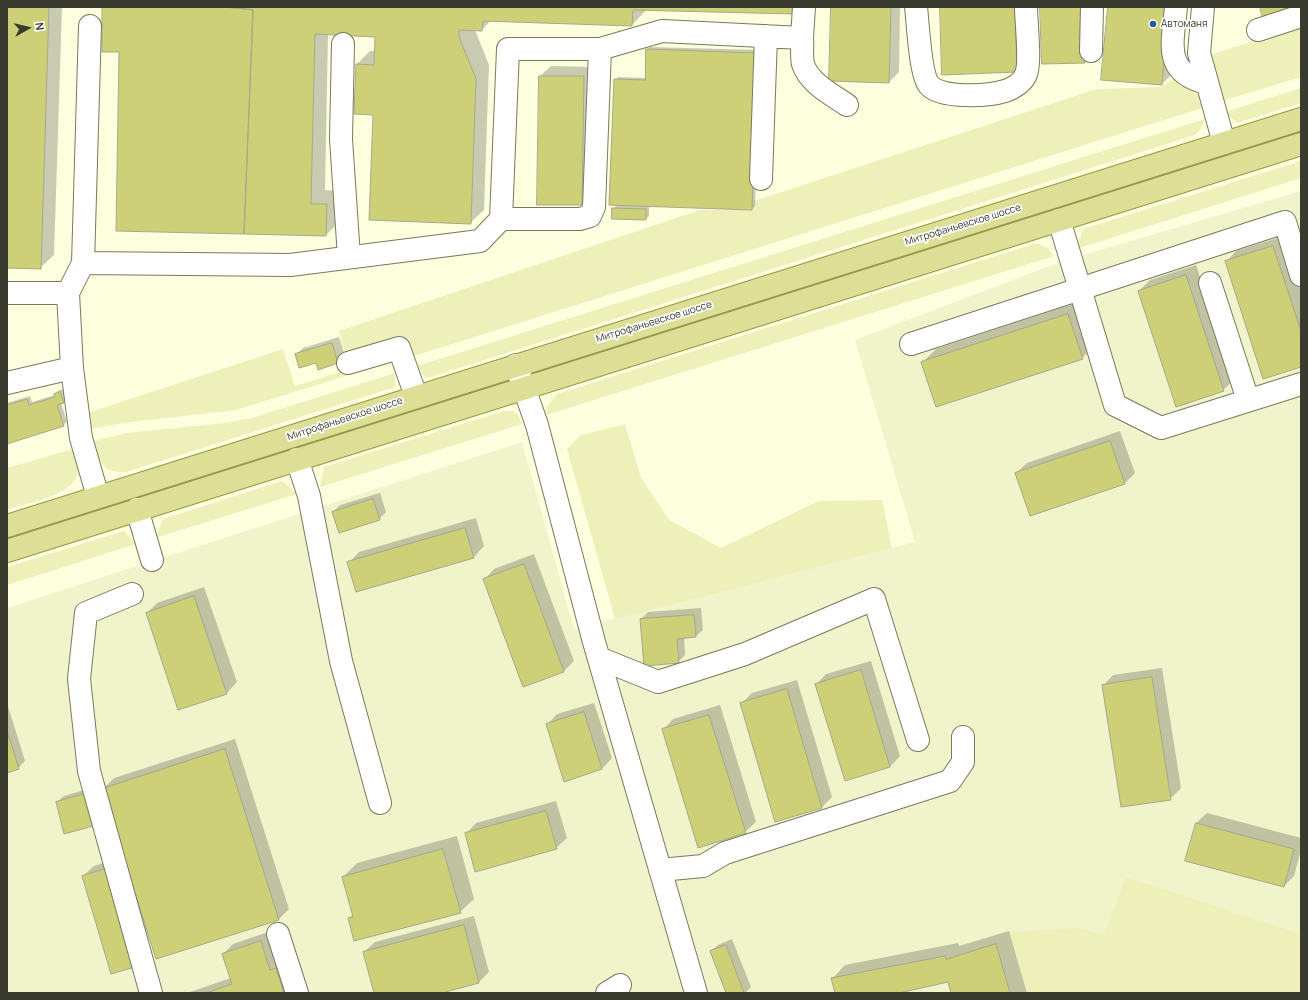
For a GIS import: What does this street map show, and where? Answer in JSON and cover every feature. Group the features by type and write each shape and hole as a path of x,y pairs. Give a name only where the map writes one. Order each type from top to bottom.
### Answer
{"main road":[{"name":"Митрофаньевское шоссе","path":"7,526 1301,118"},
{"path":"7,551 1301,144"}],"street":[{"path":"804,7 802,38 803,62 807,74 815,82 846,105"},
{"path":"916,7 923,70 929,85 941,93 957,96 1005,91 1018,85 1026,74 1026,7"},
{"path":"1091,51 1092,7"},
{"path":"1176,7 1173,59 1183,74 1189,78 1207,83"},
{"path":"1203,7 1199,53 1224,143"},
{"path":"1258,30 1301,16"},
{"path":"90,26 83,263 68,293 72,368 81,438 98,497"},
{"path":"83,263 290,265 480,241 501,219 508,49 600,49 662,31 802,38"},
{"path":"762,178 766,36"},
{"path":"342,44 341,139 349,257"},
{"path":"501,219 580,218 590,216 594,207 600,49"},
{"path":"1059,220 1115,405 1161,428 1301,384"},
{"path":"911,344 1285,222 1301,275"},
{"path":"1210,283 1248,400"},
{"path":"7,293 68,293"},
{"path":"348,363 399,348 416,396"},
{"path":"516,365 537,428 599,658 696,993"},
{"path":"7,383 72,368"},
{"path":"297,459 309,496 341,661 380,803"},
{"path":"137,510 152,560"},
{"path":"132,594 86,613 79,679 89,771 151,993"},
{"path":"599,658 658,682 745,654 874,599 918,740"},
{"path":"660,870 703,866 725,853 950,781 963,762 962,737"},
{"path":"278,934 296,993"}],"shaded area":[{"path":"1301,27 1301,77 1222,101 1209,55"},
{"path":"1174,79 1179,79 1198,93 1202,108 414,356 408,338 346,357 339,331 700,210 752,210 754,201 1097,89 1160,87"},
{"path":"1301,88 1301,103 1237,123 1225,112"},
{"path":"1205,119 1199,131 1195,135 440,374 426,378 417,366"},
{"path":"1301,161 1301,178 1076,249 1083,229"},
{"path":"1301,191 1301,993 7,993 7,608 522,442 574,629 915,542 855,340 1063,261"},
{"path":"1037,243 1047,248 1054,256 546,415 547,407 557,394"},
{"path":"283,349 295,386 383,359 384,364 236,410 123,423 90,429 87,413"},
{"path":"395,373 395,387 126,472 112,471 107,468 100,460 93,441 127,433 224,423 252,418"},
{"path":"504,411 513,411 518,415 522,424 320,487 324,467"},
{"path":"625,424 641,478 669,520 721,548 819,501 882,500 892,548 615,619 567,449 581,435"},
{"path":"73,449 78,470 75,479 69,486 50,497 7,510 7,468"},
{"path":"282,481 297,494 158,537 158,532 163,519"},
{"path":"124,531 136,544 7,585 7,567"},
{"path":"1126,877 1301,934 1301,993 1028,993 1009,932 1079,928 1104,935"}],"building":[{"path":"7,7 49,7 41,269 7,268"},
{"path":"69,7 225,7 253,10 244,234 116,231 119,52 102,52 102,8"},
{"path":"225,7 793,7 793,14 633,10 632,26 483,21 482,31 459,30 459,37 476,79 471,224 369,220 373,115 354,114 356,64 374,65 375,37 315,34 311,204 327,204 326,236 244,234 253,10"},
{"path":"831,7 891,7 889,83 829,81"},
{"path":"940,7 1015,7 1017,72 942,75"},
{"path":"1040,7 1083,7 1085,63 1042,64"},
{"path":"1108,7 1169,7 1162,85 1101,80"},
{"path":"1260,7 1301,7 1263,18"},
{"path":"646,49 757,53 752,210 609,205 614,79 645,80"},
{"path":"539,76 584,76 582,205 537,205"},
{"path":"612,208 646,209 646,220 612,219"},
{"path":"1273,246 1301,331 1301,367 1263,379 1225,261"},
{"path":"1186,275 1224,391 1176,407 1138,291"},
{"path":"1068,314 1083,359 936,407 921,362"},
{"path":"332,343 338,363 318,370 316,363 299,368 295,354"},
{"path":"60,392 64,403 57,405 64,426 7,444 7,405 27,399 29,405 55,397 54,394"},
{"path":"1110,441 1125,484 1030,516 1015,473"},
{"path":"373,499 380,520 339,533 332,512"},
{"path":"465,528 474,558 356,592 347,562"},
{"path":"524,564 564,672 523,687 483,579"},
{"path":"194,596 227,694 178,710 146,613"},
{"path":"694,615 696,637 677,639 679,663 644,666 640,619"},
{"path":"861,670 890,767 845,781 815,684"},
{"path":"1152,677 1171,800 1121,807 1102,685"},
{"path":"787,689 822,808 775,822 740,703"},
{"path":"584,712 602,769 564,782 546,724"},
{"path":"709,715 746,833 698,848 662,729"},
{"path":"7,731 19,769 7,773"},
{"path":"225,749 279,920 156,959 102,789"},
{"path":"84,794 93,826 64,834 56,802"},
{"path":"546,811 557,849 475,872 465,833"},
{"path":"1196,823 1294,849 1284,887 1185,861"},
{"path":"443,849 461,913 354,941 348,918 353,917 342,877"},
{"path":"106,869 135,967 111,974 82,876"},
{"path":"464,925 479,983 442,993 374,993 363,952"},
{"path":"261,941 270,970 276,968 284,993 206,993 232,984 222,954"},
{"path":"996,944 1010,993 951,993 948,982 899,993 835,993 831,978 945,956 946,959"},
{"path":"726,945 744,993 726,993 710,951"}],"place":[{"name":"Автоманя","path":"1153,24"}]}
